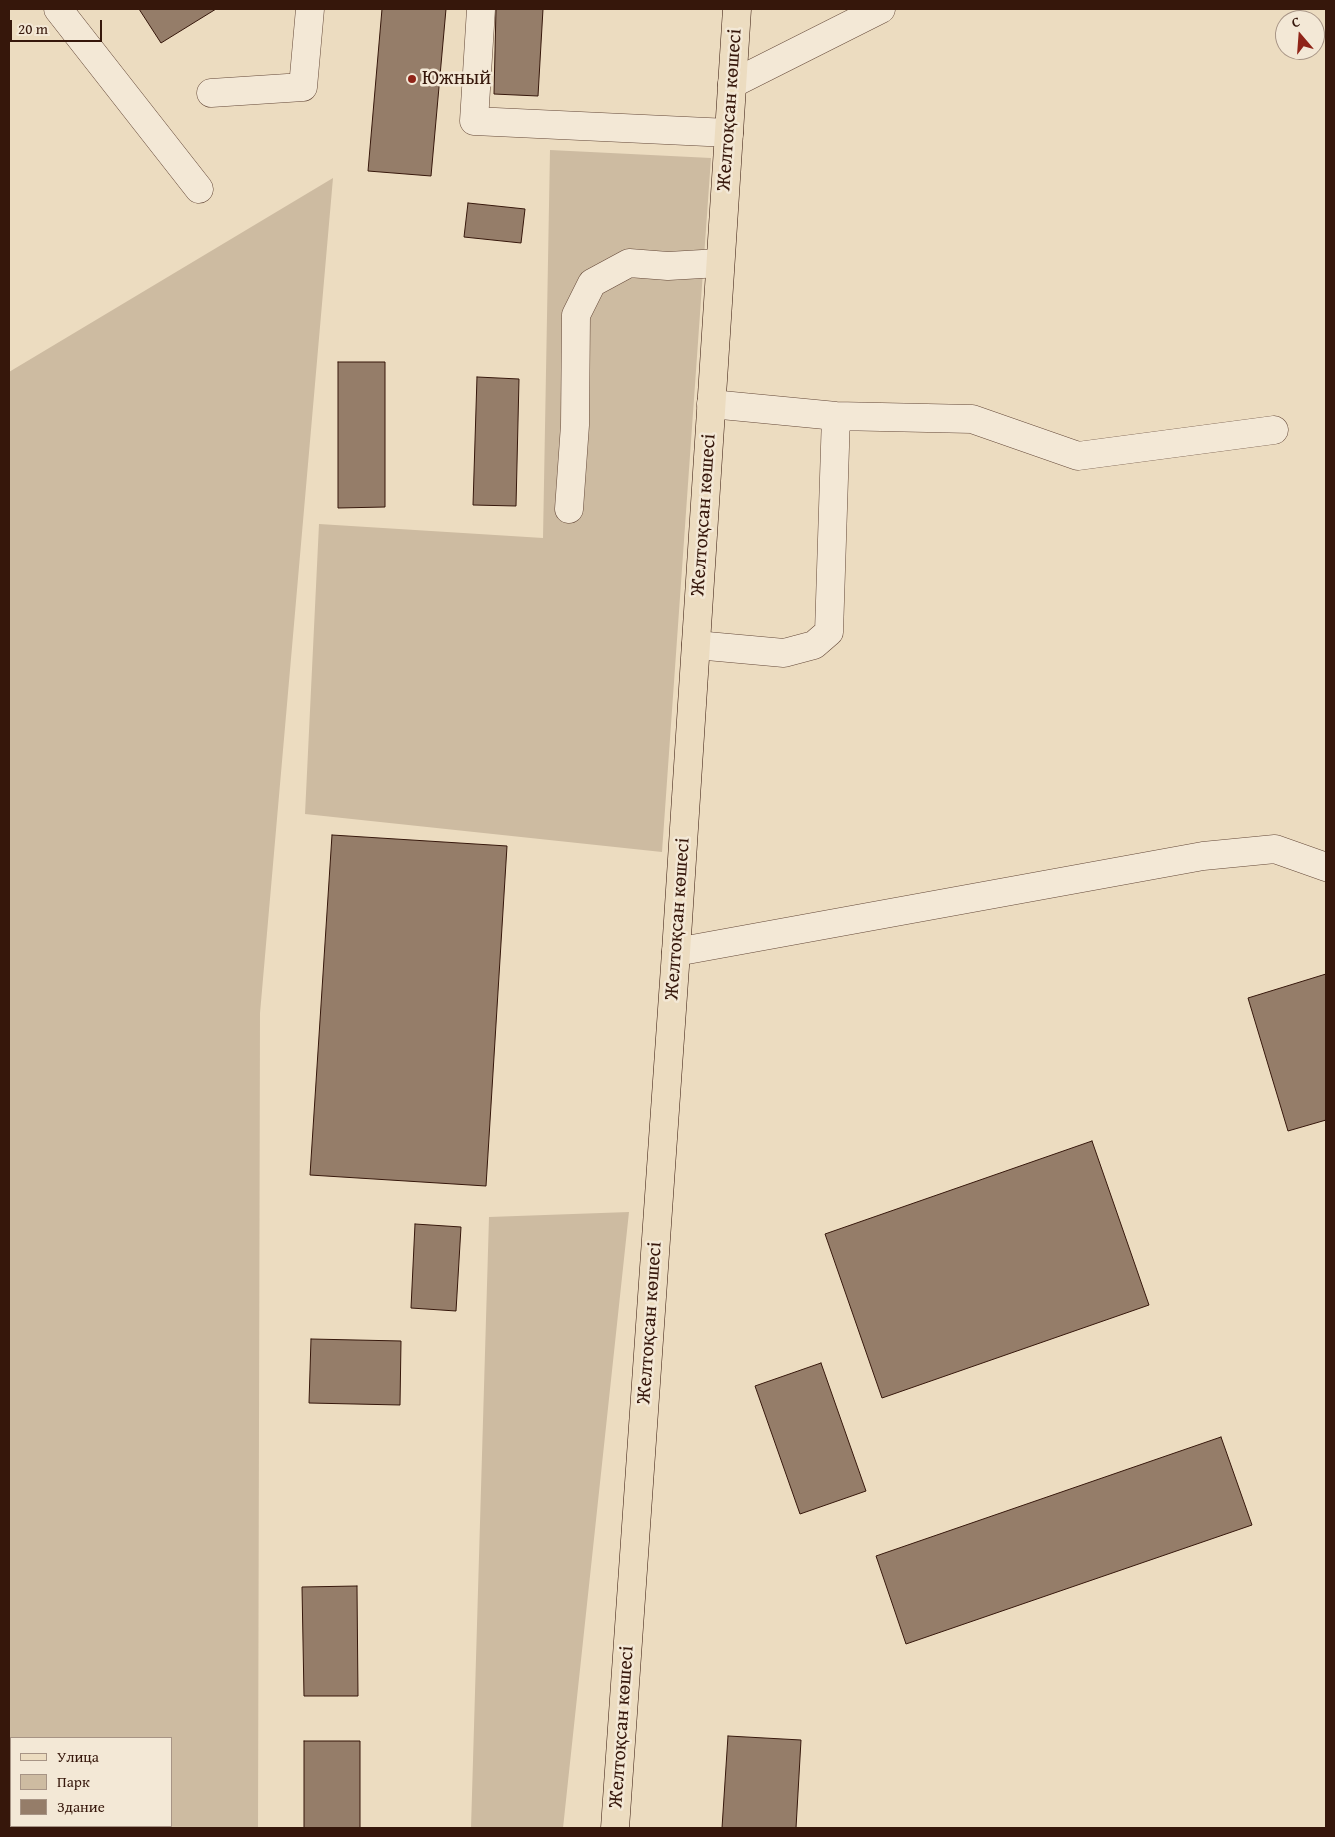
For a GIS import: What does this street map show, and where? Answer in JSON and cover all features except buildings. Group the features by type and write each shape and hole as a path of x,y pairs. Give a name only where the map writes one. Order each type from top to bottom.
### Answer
{"main road":[{"name":"Желтоқсан көшесі","path":"615,1828 676,952 736,9"}],"street":[{"path":"58,9 199,189"},
{"path":"211,93 303,87 310,9"},
{"path":"481,9 474,121 729,133"},
{"path":"732,84 881,9"},
{"path":"569,509 575,425 576,315 592,283 629,263 668,266 720,263"},
{"path":"712,404 836,416 972,419 1078,456 1274,430"},
{"path":"696,645 784,653 814,645 828,632 836,416"},
{"path":"676,952 1203,856 1275,849 1326,867"}],"green space":[{"path":"550,150 711,158 662,852 305,814 319,524 543,538"},
{"path":"333,178 260,1013 258,1828 9,1828 9,372"},
{"path":"629,1212 563,1828 471,1828 489,1217"}],"place":[{"name":"Южный","path":"412,79"}]}
